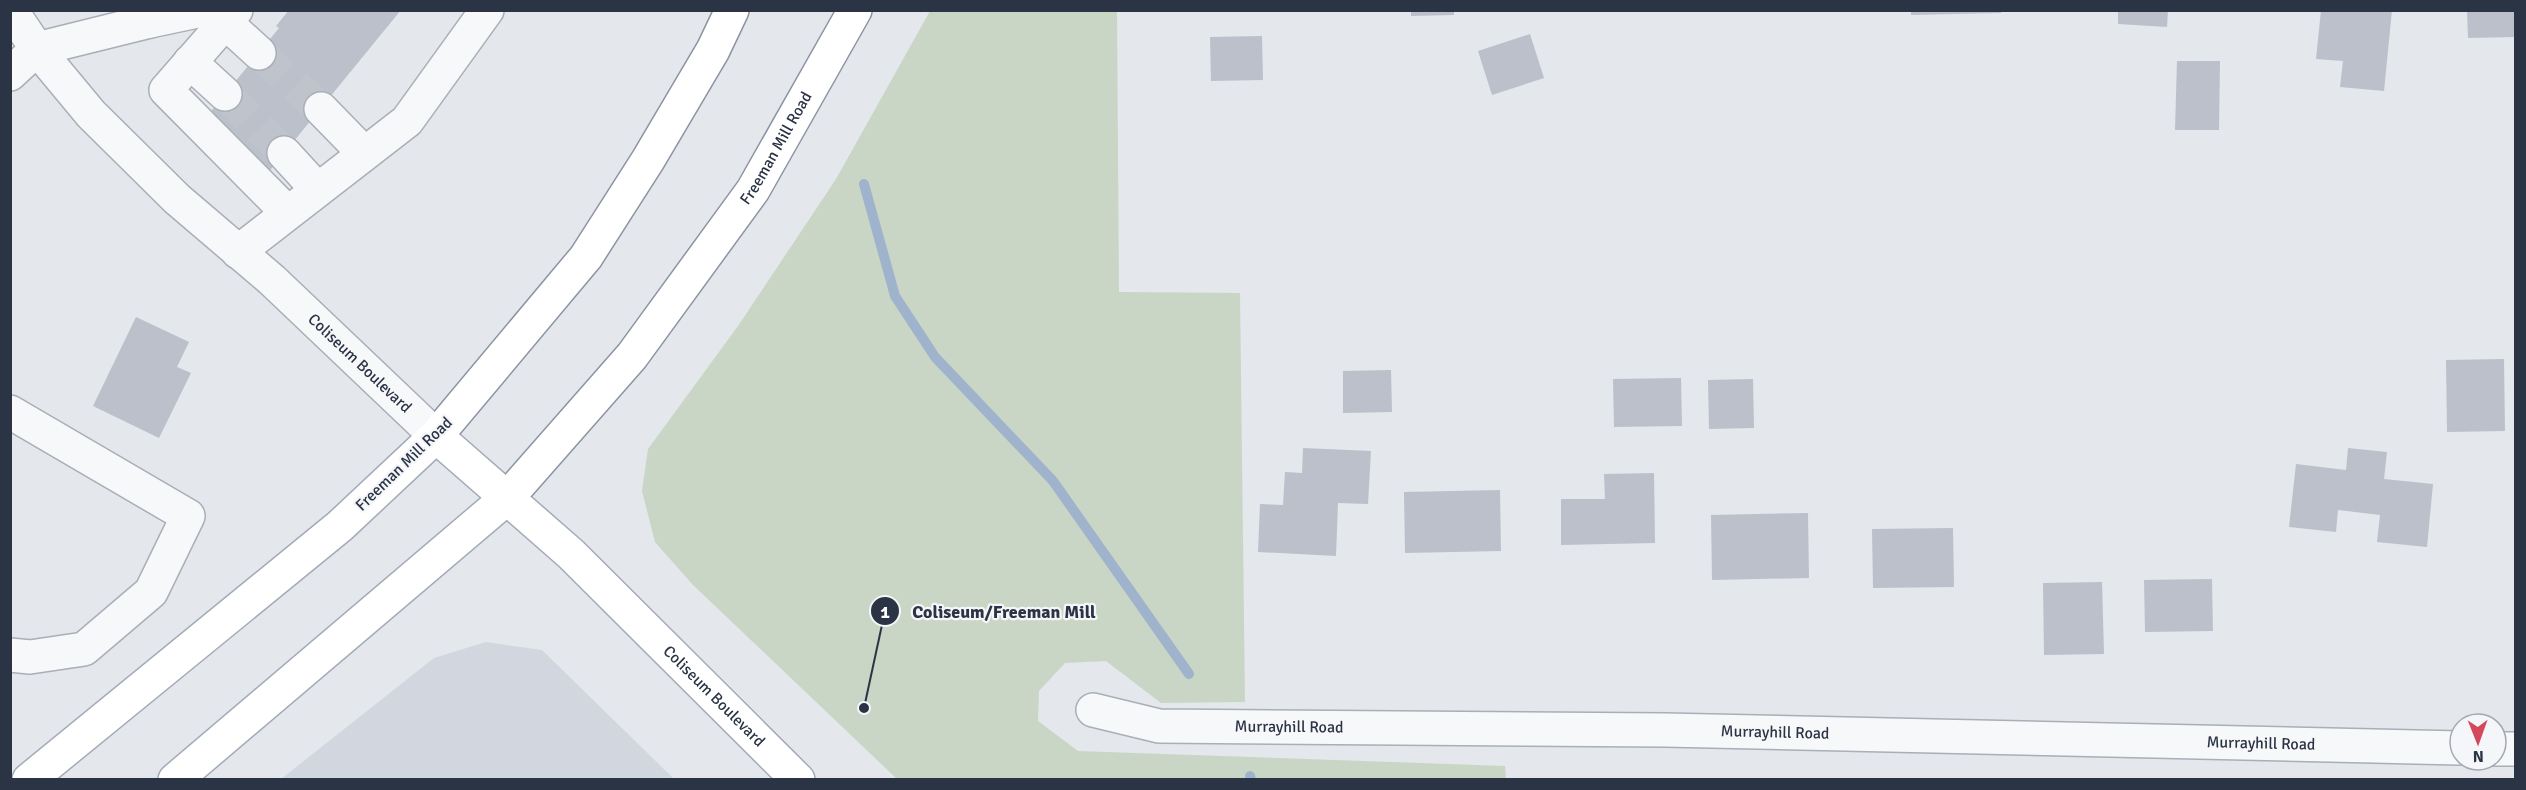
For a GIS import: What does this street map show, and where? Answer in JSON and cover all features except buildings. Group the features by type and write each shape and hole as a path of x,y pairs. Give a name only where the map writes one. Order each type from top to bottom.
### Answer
{"main road":[{"name":"Freeman Mill Road","path":"23,778 340,526 436,436 586,257 714,50 732,10"},
{"name":"Freeman Mill Road","path":"175,780 508,497 632,356 753,190 855,10"},
{"name":"Coliseum Boulevard","path":"436,436 571,554 798,780"}],"street":[{"name":"Coliseum Boulevard","path":"11,10 37,50 90,114 177,199 272,280 436,436"},
{"path":"238,252 406,121 487,10"},
{"path":"10,74 37,50 147,16 221,14 259,53"},
{"path":"221,14 190,62 166,90 287,212"},
{"path":"190,62 225,94"},
{"path":"321,109 364,153"},
{"path":"284,153 317,189"},
{"path":"10,412 188,516 151,592 84,649 30,657 10,655"},
{"name":"Murrayhill Road","path":"1093,710 1159,726 1665,730 2448,748"}],"shaded area":[{"path":"486,642 542,650 674,779 281,779 434,658"}],"green space":[{"path":"930,11 1117,11 1119,292 1240,293 1245,702 1161,703 1106,661 1065,663 1039,691 1038,721 1078,751 1505,766 1506,779 897,779 693,585 655,542 642,491 648,449 738,326 836,179"}],"waterway":[{"path":"864,184 895,296 935,357 1053,481 1189,674"},
{"path":"1250,776 1251,780"}],"tunnel":[{"path":"259,53 321,109"},
{"path":"225,94 284,153"}],"place":[{"name":"Coliseum/Freeman Mill","path":"864,708"}]}
